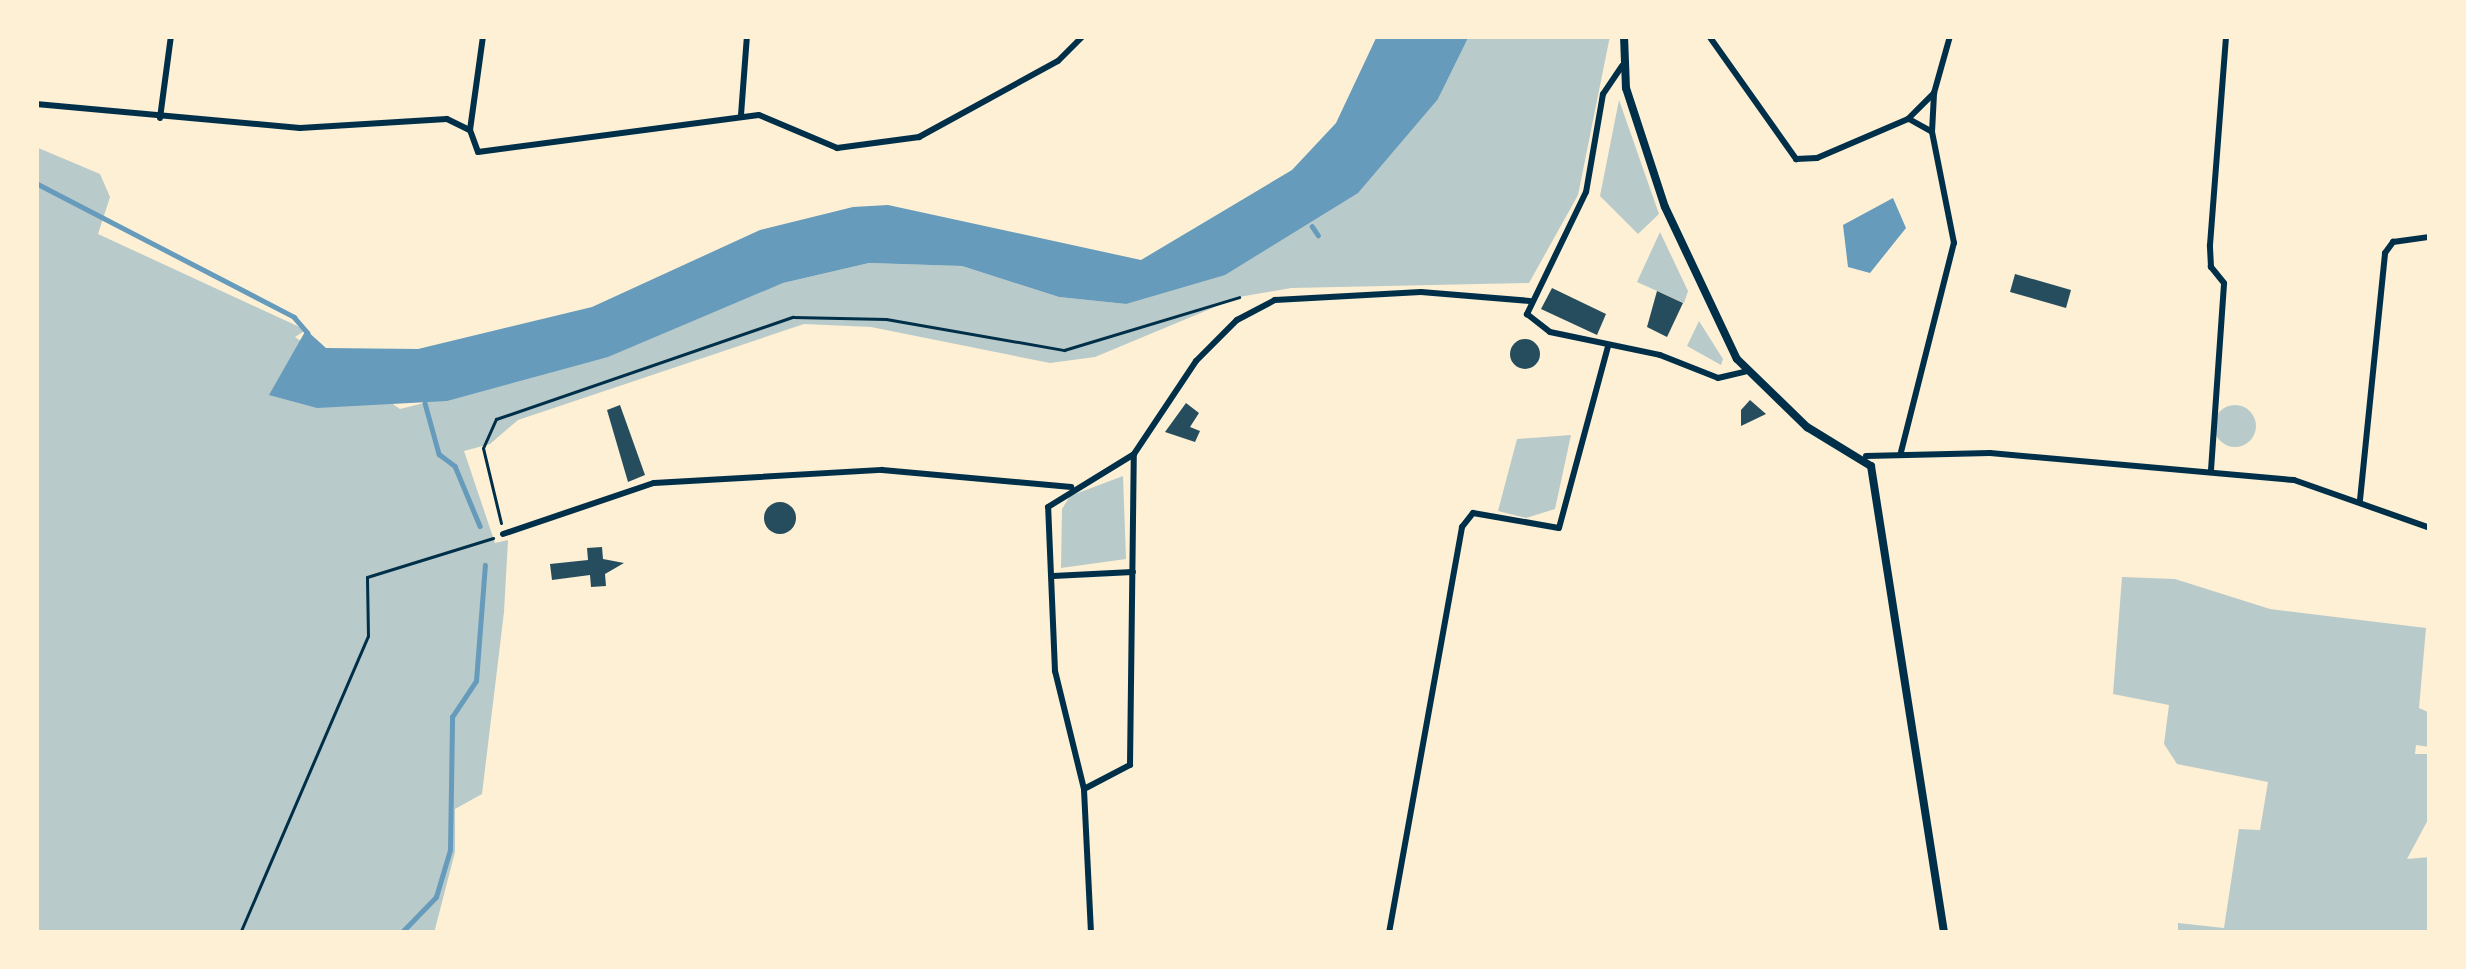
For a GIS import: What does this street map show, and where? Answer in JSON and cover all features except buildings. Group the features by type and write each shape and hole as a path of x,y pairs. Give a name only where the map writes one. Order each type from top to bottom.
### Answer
{"street":[{"path":"160,118 171,36"},
{"path":"483,36 470,130 478,152 741,115 778,120 837,148 919,137 1058,61 1083,36"},
{"path":"741,115 746,36"},
{"path":"1624,36 1622,66 1665,207 1745,372 1807,427 1866,456 1901,452 2211,470 2294,480 2430,528"},
{"path":"1709,36 1796,159 1817,158 1908,119 1934,93"},
{"path":"1901,452 1954,243 1932,132 1934,93 1950,36"},
{"path":"2211,470 2224,283 2211,268 2210,245 2226,36"},
{"path":"1622,66 1603,94 1586,192 1530,301 1535,325 1660,355 1718,378 1745,372"},
{"path":"36,104 300,128 447,119 470,130"},
{"path":"1908,119 1932,132"},
{"path":"2360,500 2386,253 2393,242 2430,237"},
{"path":"1090,933 1084,789 1055,670 1048,507 1071,487 1134,454 1196,361 1237,320 1275,300 1421,292 1530,301"},
{"path":"1389,933 1462,526 1473,513 1559,529 1608,346"},
{"path":"1084,789 1130,765 1134,454"},
{"path":"1866,456 1881,508 1944,933"},
{"path":"502,530 654,483 882,470 1071,487"},
{"path":"1053,576 1133,572"}],"path":[{"path":"240,933 368,637 367,578 502,530 482,448 489,424 757,328 829,314 1064,350 1239,297"}],"shaded area":[{"path":"1469,36 1610,36 1578,195 1529,283 1291,288 1239,297 1095,357 1050,363 871,327 804,324 518,420 490,444 464,451 495,543 508,540 504,612 482,794 455,809 455,852 434,933 36,933 36,147 100,174 110,197 98,234 306,330 295,337 400,409 607,357 783,283 869,263 962,266 1059,297 1126,304 1438,99"},
{"path":"1619,100 1659,214 1638,234 1600,196"},
{"path":"1660,232 1688,291 1684,303 1637,282"},
{"path":"1699,321 1723,359 1721,365 1687,346"},
{"path":"2235,405 2250,411 2256,426 2250,441 2235,447 2220,441 2214,426 2220,411"},
{"path":"1571,435 1555,509 1526,518 1498,511 1517,439"},
{"path":"1123,476 1126,559 1061,568 1062,509 1070,496"},
{"path":"2122,577 2175,579 2270,609 2426,628 2419,708 2430,713 2430,747 2416,745 2415,754 2430,754 2430,816 2407,859 2430,857 2430,933 2178,930 2178,923 2224,928 2239,829 2260,830 2268,782 2177,764 2164,744 2169,705 2113,694"}],"water":[{"path":"1377,36 1469,36 1438,99 1358,193 1225,275 1126,304 1059,297 962,266 869,263 783,283 608,357 447,401 317,408 269,395 306,330 326,348 418,349 592,307 760,230 853,207 888,205 1141,260 1292,170 1336,123"},
{"path":"1893,198 1906,228 1870,273 1848,267 1843,225"}],"waterway":[{"path":"36,183 294,317 308,333"},
{"path":"1312,226 1318,235"},
{"path":"425,403 439,454 455,466 480,526"},
{"path":"401,933 436,897 450,850 452,717 476,681 485,565"}]}
